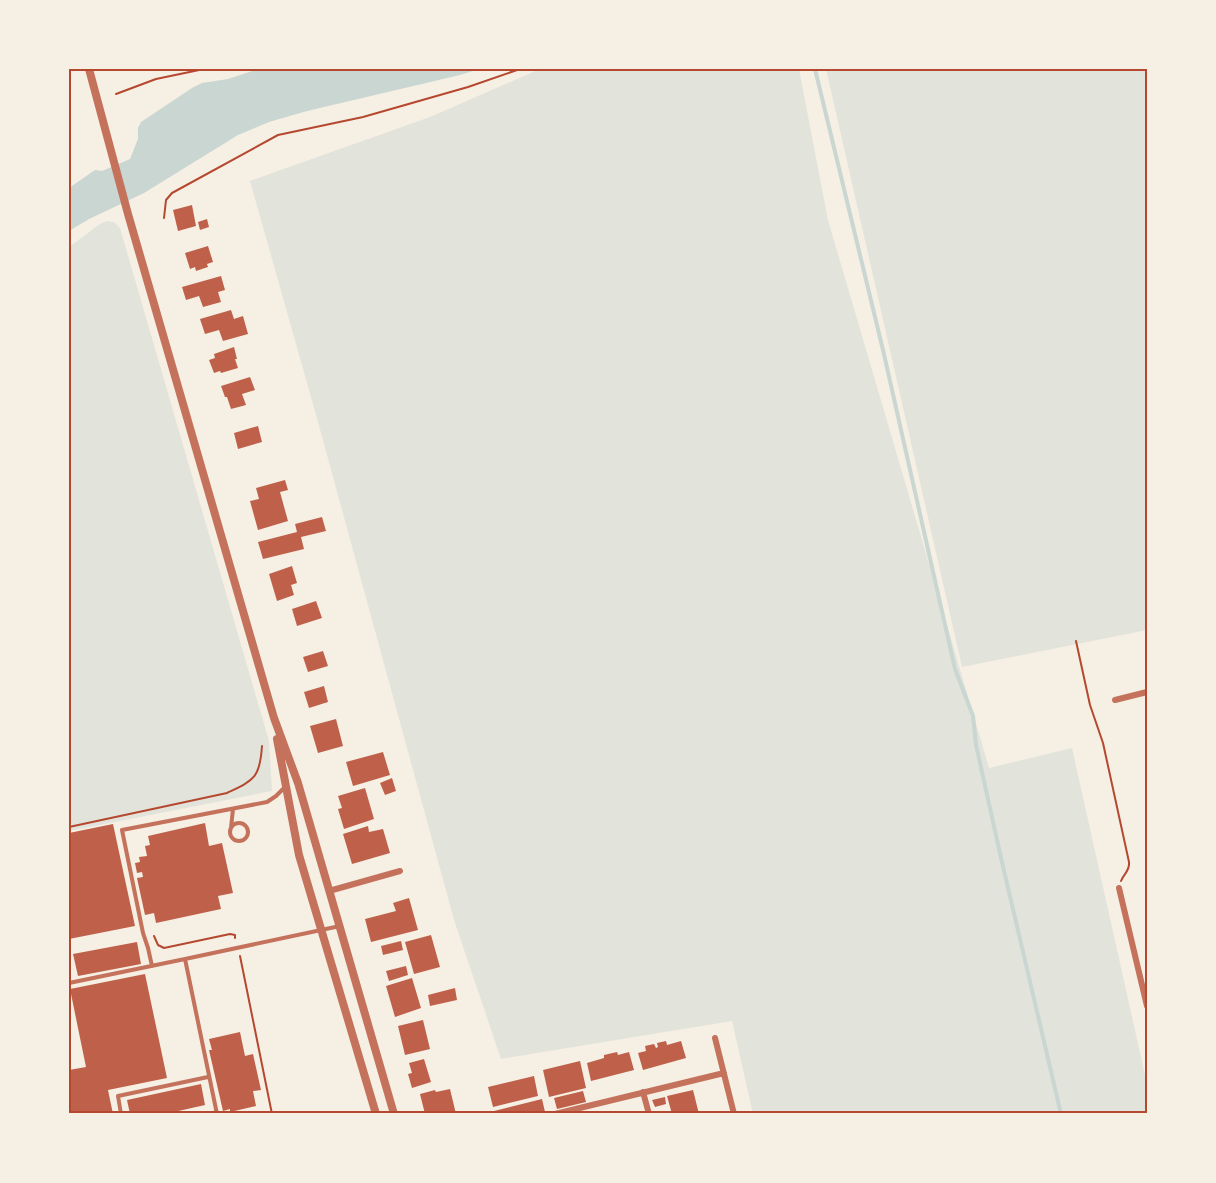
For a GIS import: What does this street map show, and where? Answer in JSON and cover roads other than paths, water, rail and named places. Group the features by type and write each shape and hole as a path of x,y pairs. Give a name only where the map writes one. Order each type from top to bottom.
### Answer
{"street":[{"path":"83,69 109,141"},
{"path":"89,69 128,214 274,718 298,783 394,1114"},
{"path":"1115,700 1147,692"},
{"path":"274,718 299,855 376,1114"},
{"path":"329,891 400,871"},
{"path":"1119,888 1147,1006"},
{"path":"715,1038 734,1114"},
{"path":"555,1114 724,1073"},
{"path":"643,1092 649,1114"}],"lane":[{"path":"152,966 143,936 122,830 267,802 285,787"},
{"path":"231,828 238,823 243,824 248,830 247,836 242,840 236,840 232,836 231,828 233,809"},
{"path":"69,983 340,926"},
{"path":"184,959 217,1113 209,1114"},
{"path":"122,1114 117,1096 208,1077"}],"waterway":[{"path":"815,69 883,350 955,669 973,716 976,745 1061,1114"}]}
